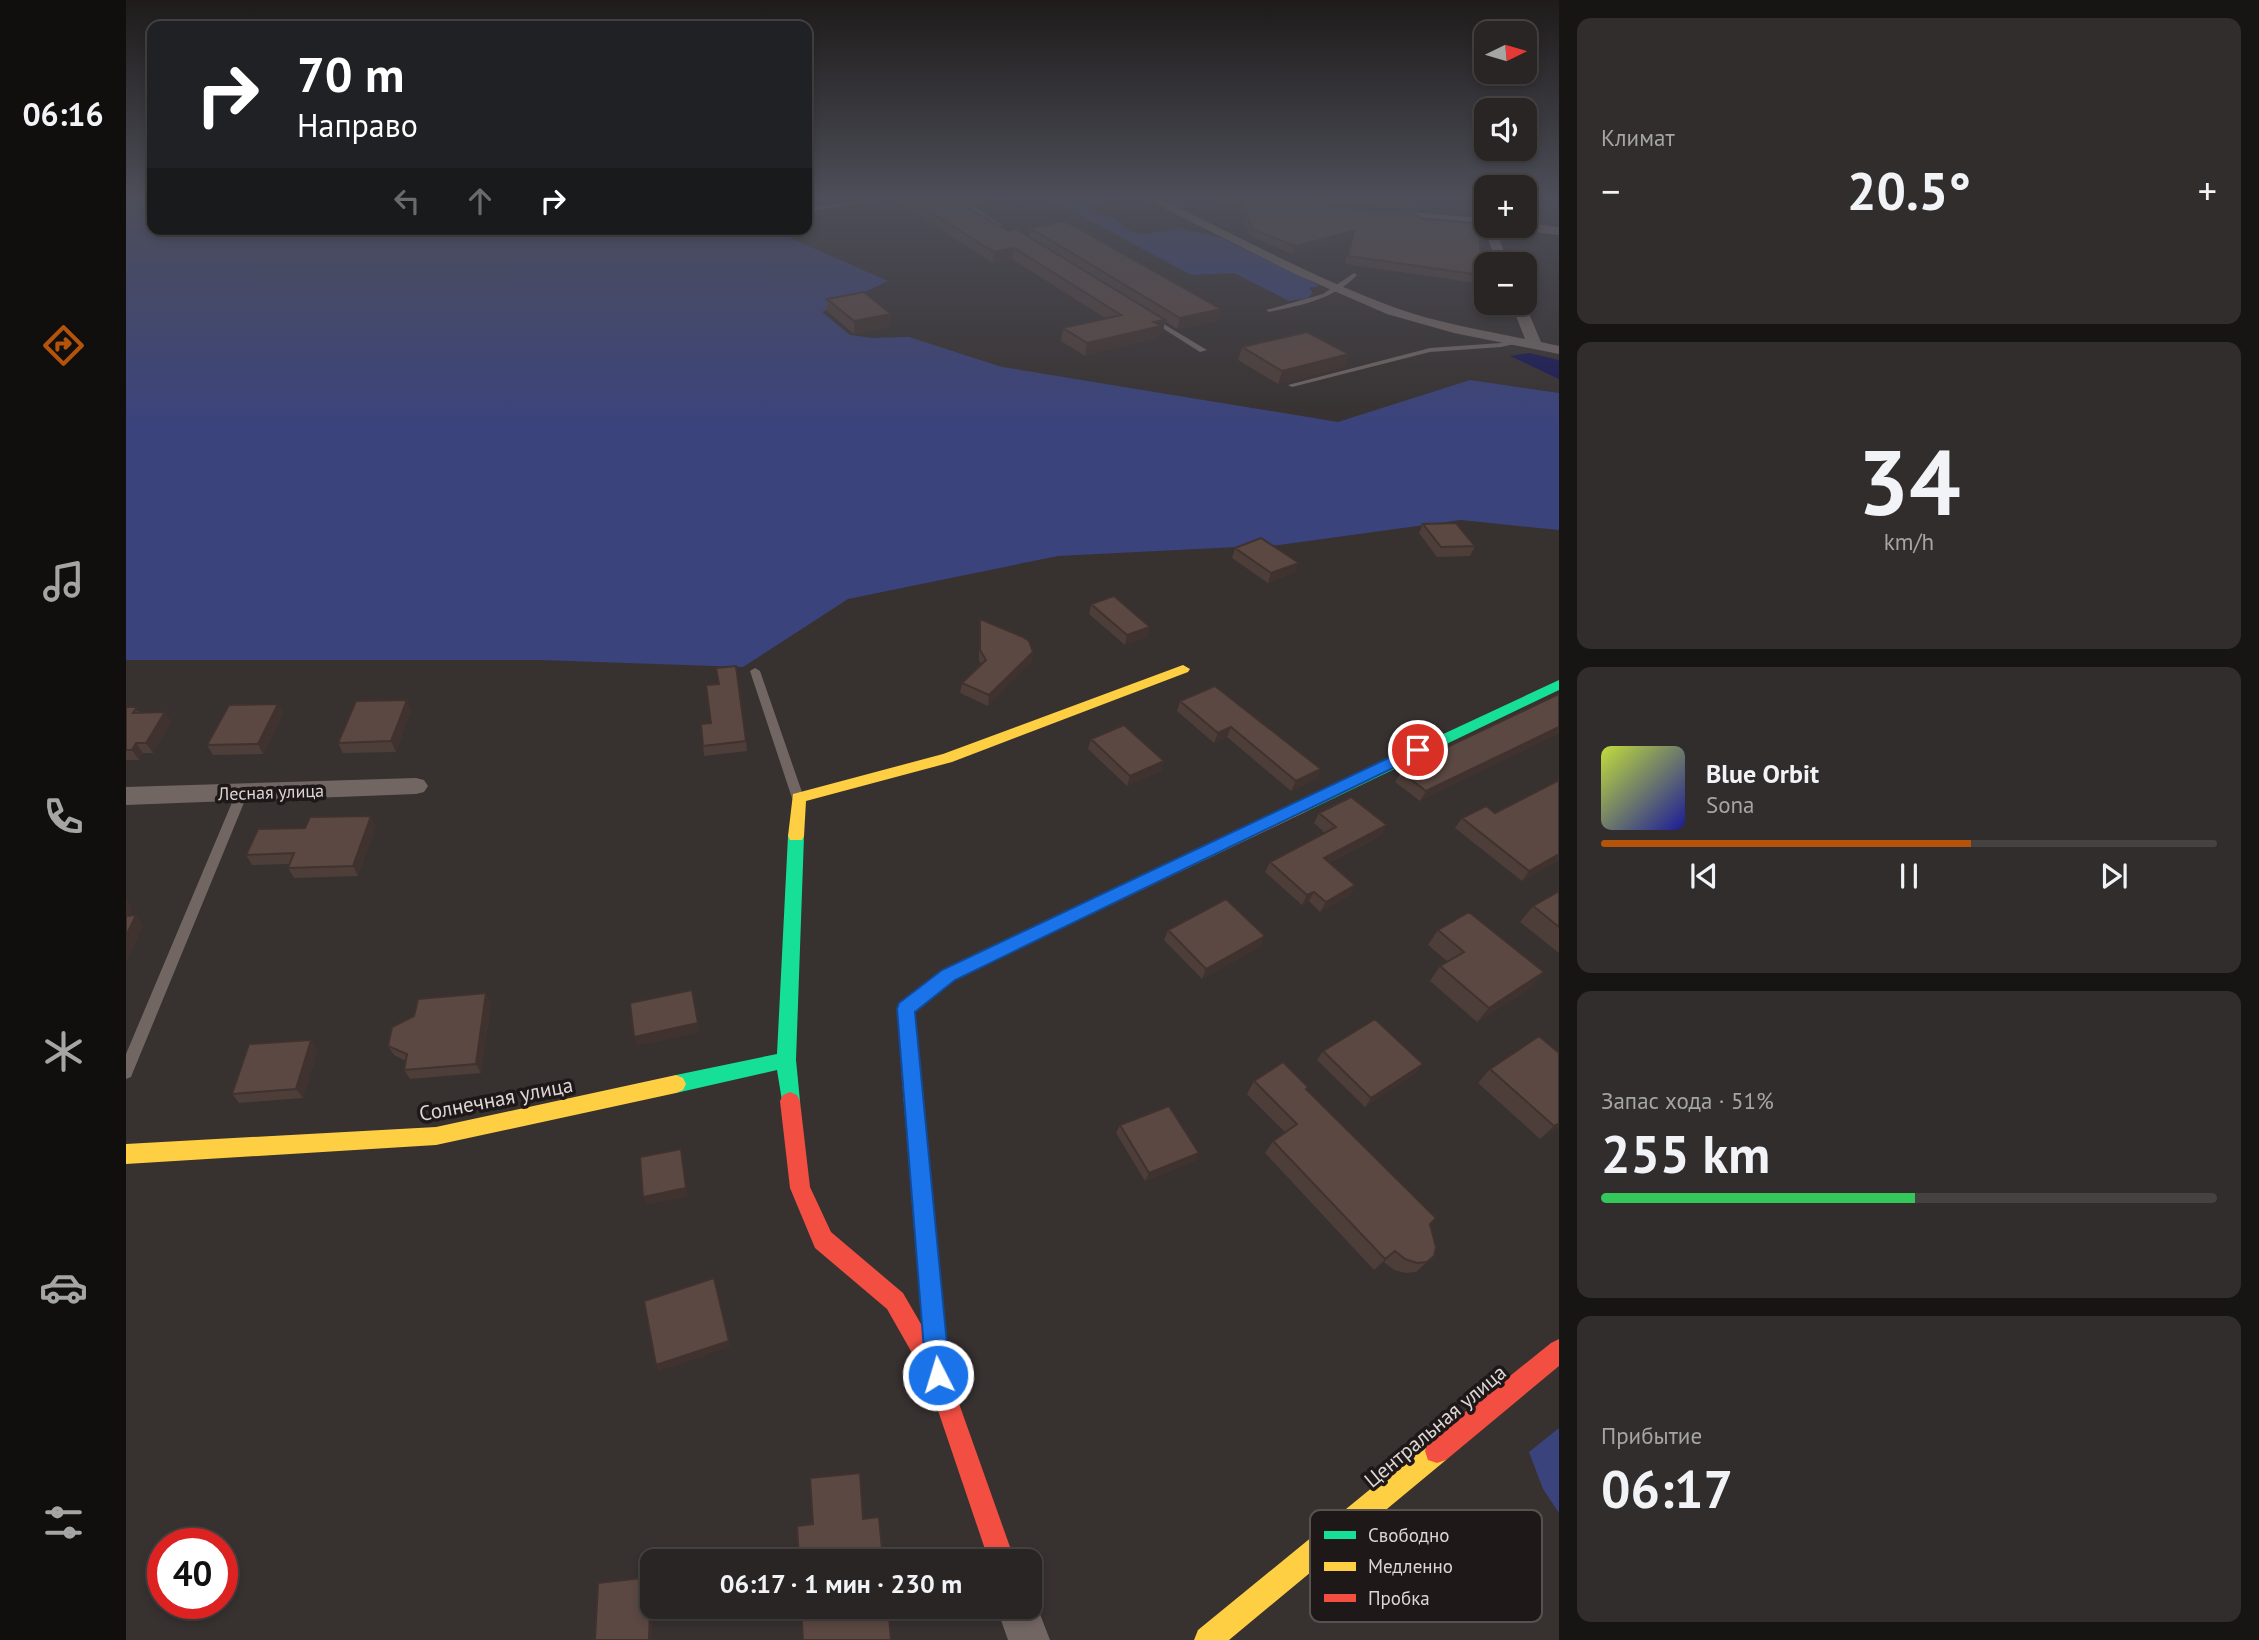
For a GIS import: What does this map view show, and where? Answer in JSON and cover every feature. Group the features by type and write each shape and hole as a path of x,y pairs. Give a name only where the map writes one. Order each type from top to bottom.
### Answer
{"street":[{"path":"1310,275 1395,311 1559,350"},
{"path":"1523,315 1535,345"},
{"path":"998,1549 938,1375 895,1301 823,1240 800,1188 786,1060 798,797 947,758 1183,669"},
{"path":"938,1375 906,1009 948,975 1559,684"},
{"name":"Лесная улица","path":"126,796 416,786"},
{"name":"Солнечная улица","path":"126,1154 436,1136 786,1060"},
{"name":"Центральная улица","path":"1366,1510 1559,1351"},
{"name":"Центральная улица","path":"1208,1640 1310,1556"},
{"path":"1022,1619 1029,1640"}],"lane":[{"path":"1269,310 1329,296 1341,289 1354,275"},
{"path":"1144,314 1203,350"},
{"path":"1292,385 1419,352 1501,345 1516,341"},
{"path":"755,671 798,797"},
{"path":"126,1072 242,793"}],"shaded area":[{"path":"126,275 873,275 888,281 822,312 850,335 872,338 909,337 1002,367 1338,422 1470,380 1559,393 1559,530 1461,520 1279,545 1058,556 848,599 743,667 540,660 126,660"},
{"path":"1237,275 1296,275 1320,286 1309,288 1313,293 1308,298 1289,301"},
{"path":"1529,353 1559,360 1559,379 1510,356"},
{"path":"1559,1428 1559,1513 1543,1489 1529,1452"}],"building":[{"path":"1056,275 1091,275 1165,320 1154,322 1161,326 1087,343 1063,328 1121,315"},
{"path":"1108,275 1160,275 1221,309 1180,318"},
{"path":"864,292 891,314 854,321 827,299"},
{"path":"1307,332 1349,354 1282,371 1242,347"},
{"path":"1456,523 1475,546 1441,547 1423,524"},
{"path":"1261,538 1299,563 1271,573 1235,548"},
{"path":"1114,596 1150,627 1127,635 1091,604"},
{"path":"980,619 1023,637 1029,641 1033,652 989,695 962,683 986,660 980,650"},
{"path":"736,666 746,741 703,746 701,724 711,723 706,685 719,684 716,668"},
{"path":"1215,686 1321,769 1296,781 1231,727 1218,733 1180,701"},
{"path":"1559,694 1559,727 1426,791 1401,772 1431,757 1430,755"},
{"path":"407,700 391,741 338,743 356,701"},
{"path":"278,704 258,744 207,745 229,705"},
{"path":"126,707 137,707 133,713 165,712 146,743 136,743 132,750 126,750"},
{"path":"1124,725 1164,761 1130,776 1091,739"},
{"path":"1559,780 1559,854 1529,871 1462,818 1486,806 1495,813"},
{"path":"1351,797 1387,825 1324,858 1355,885 1326,902 1314,892 1307,895 1270,862 1336,827 1319,813"},
{"path":"371,816 353,866 288,868 294,853 246,855 258,829 305,828 310,817"},
{"path":"1559,891 1559,927 1533,906"},
{"path":"1226,899 1265,936 1206,969 1168,930"},
{"path":"1469,912 1544,972 1489,1008 1440,966 1464,952 1438,930"},
{"path":"136,915 126,936 126,916"},
{"path":"692,990 698,1023 634,1037 630,1003"},
{"path":"486,993 476,1064 404,1070 407,1054 388,1046 392,1027 414,1016 418,999"},
{"path":"1375,1019 1423,1064 1371,1098 1323,1051"},
{"path":"1539,1036 1559,1053 1559,1123 1554,1126 1490,1069"},
{"path":"311,1040 296,1089 232,1094 249,1044"},
{"path":"1283,1062 1308,1087 1306,1089 1436,1218 1430,1224 1436,1247 1434,1256 1427,1262 1417,1263 1405,1259 1395,1251 1385,1259 1273,1141 1297,1124 1254,1081"},
{"path":"1169,1106 1199,1153 1149,1173 1120,1125"},
{"path":"681,1149 686,1188 643,1197 640,1157"},
{"path":"714,1278 729,1341 656,1365 644,1301"},
{"path":"860,1473 863,1519 879,1517 882,1549 798,1549 797,1526 813,1524 810,1478"},
{"path":"640,1578 640,1619 650,1619 649,1640 595,1640 598,1583"},
{"path":"802,1619 889,1619 891,1640 803,1640"}],"traffic: fast":[{"path":"1299,808 1559,684"},
{"path":"790,1101 786,1060 796,836"},
{"path":"676,1084 786,1060"},
{"path":"913,1091 937,1365"}],"traffic: slow":[{"path":"796,836 798,798 947,758 1183,669"},
{"path":"913,1091 906,1009 948,975 1299,808"},
{"path":"126,1154 436,1136 676,1084"},
{"path":"1366,1510 1437,1451"},
{"path":"1208,1640 1310,1556"}],"traffic: jam":[{"path":"790,1101 800,1188 823,1240 895,1301 938,1375 998,1549"},
{"path":"1437,1451 1559,1351"}],"route":[{"path":"938,1375 906,1009 948,975 1418,750"}]}
